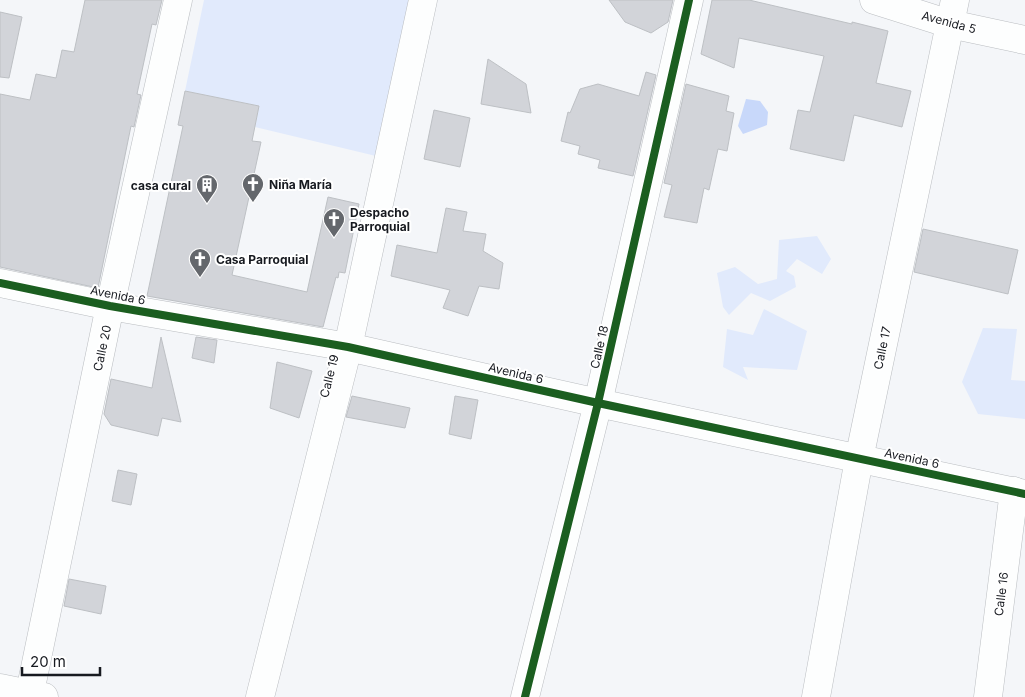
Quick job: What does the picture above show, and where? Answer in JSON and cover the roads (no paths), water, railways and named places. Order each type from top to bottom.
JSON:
[{"type":"street","name":"Calle 20","points":[[34,696],[110,306],[178,0]]},
{"type":"street","name":"Calle 19","points":[[260,697],[348,347],[423,0]]},
{"type":"street","name":"Calle 18","points":[[525,697],[598,403],[689,0]]},
{"type":"street","name":"Avenida 5","points":[[874,0],[953,12],[1025,40]]},
{"type":"street","name":"Calle 17","points":[[816,697],[858,459],[953,12]]},
{"type":"street","name":"Avenida 6","points":[[0,283],[110,306],[348,347],[598,403],[1019,492]]},
{"type":"street","name":"Calle 16","points":[[988,697],[1019,492]]},
{"type":"street","points":[[0,688],[34,696]]},
{"type":"place","name":"Niña María","points":[[253,203]]},
{"type":"place","name":"casa cural","points":[[207,204]]},
{"type":"place","name":"Despacho Parroquial","points":[[334,238]]},
{"type":"place","name":"Casa Parroquial","points":[[200,278]]}]
